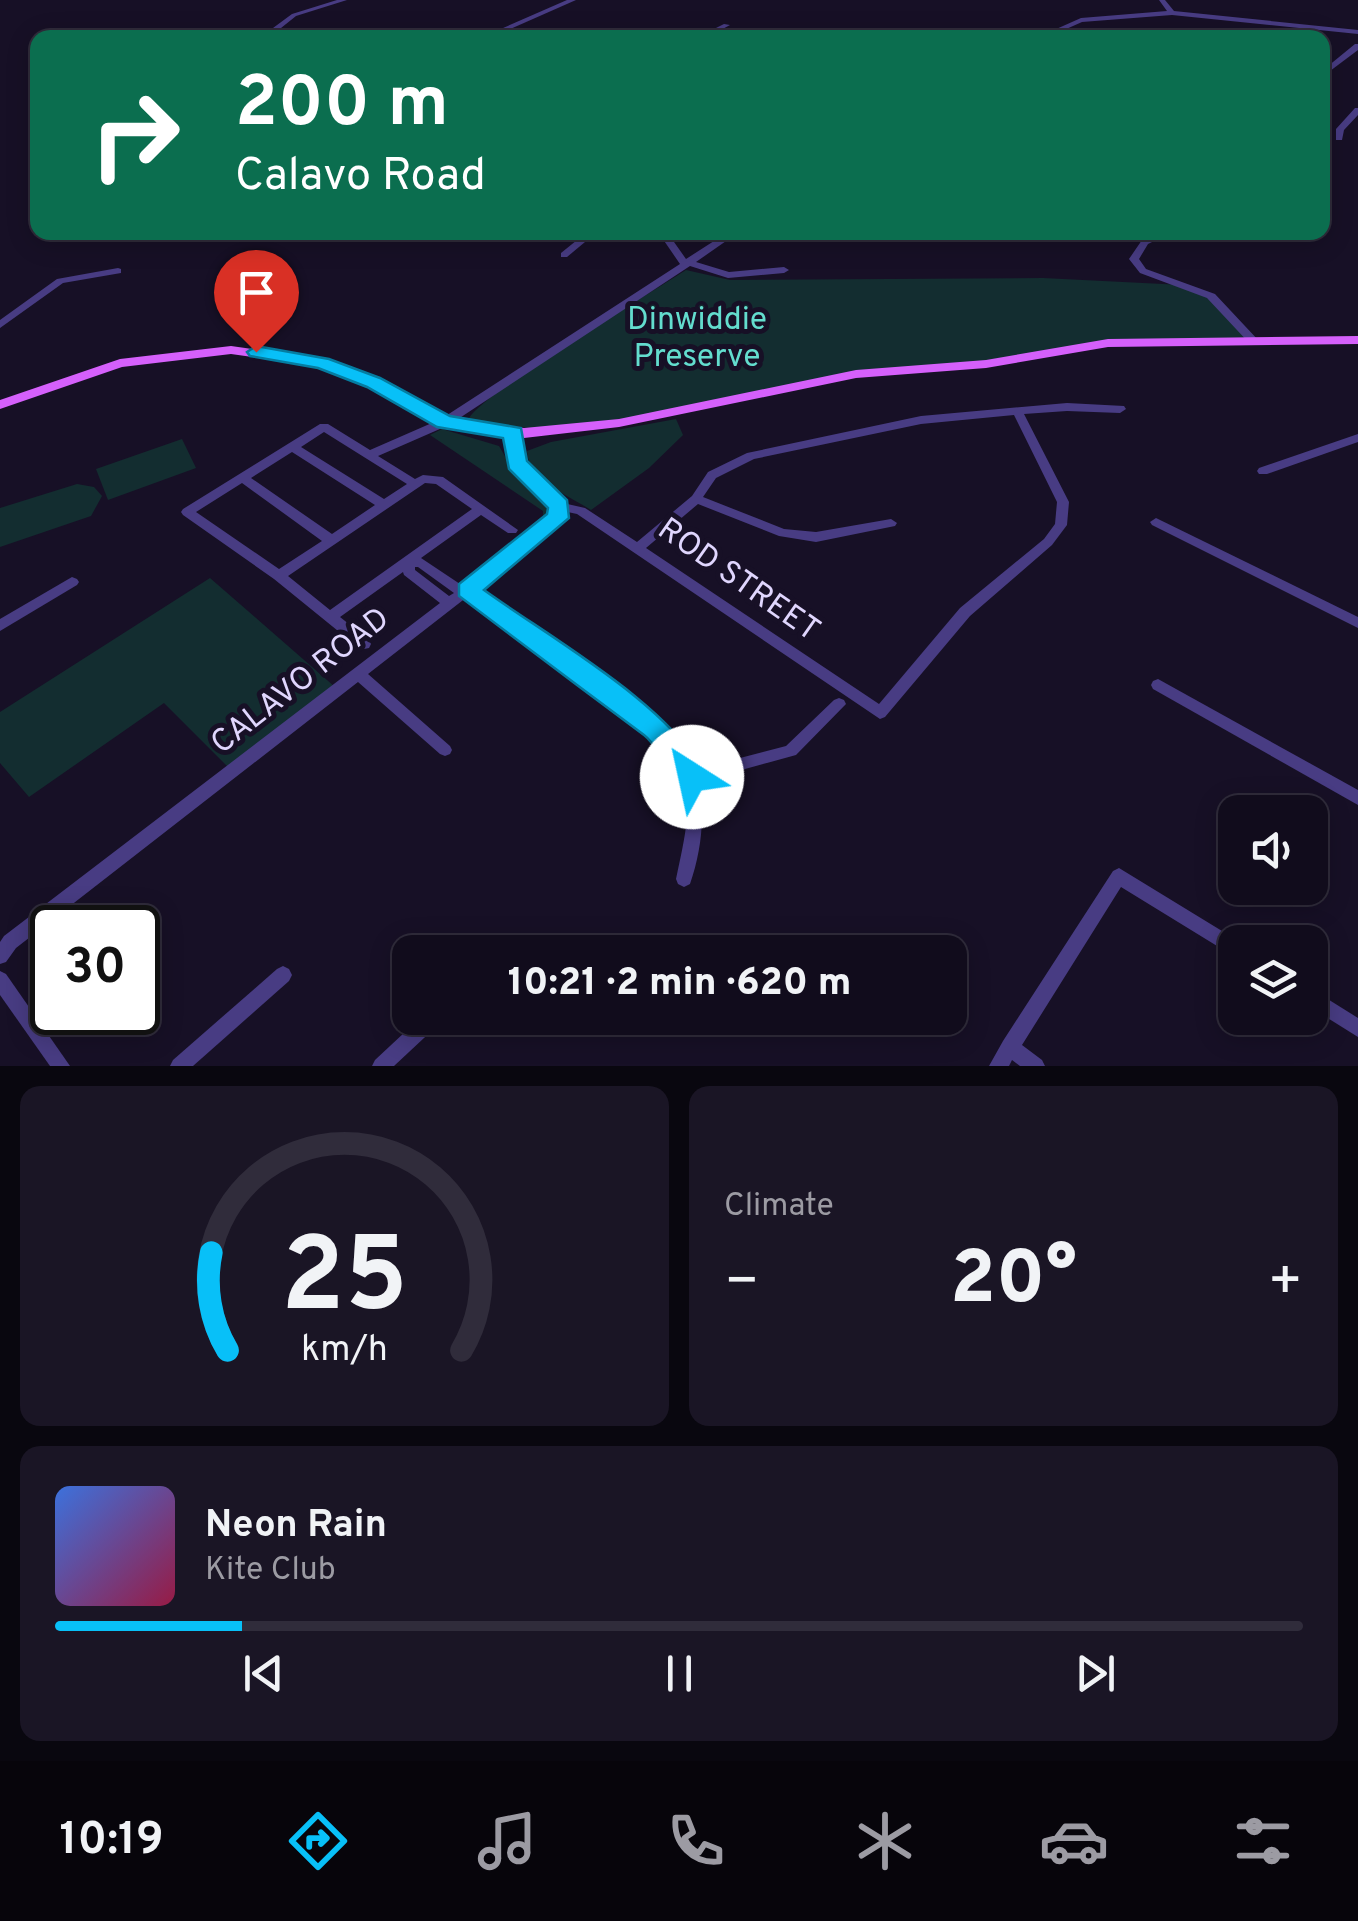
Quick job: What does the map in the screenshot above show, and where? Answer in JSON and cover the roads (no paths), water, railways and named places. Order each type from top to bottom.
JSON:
[{"type":"main road","points":[[0,405],[120,363],[231,350],[322,363],[374,382],[445,422],[513,433],[619,422],[856,374],[986,364],[1107,344],[1358,340]]},
{"type":"street","points":[[273,30],[294,16],[344,0]]},
{"type":"street","points":[[502,30],[574,0]]},
{"type":"street","points":[[1162,0],[1172,13]]},
{"type":"street","points":[[1058,30],[1081,20],[1172,13],[1358,32]]},
{"type":"street","points":[[716,30],[726,25]]},
{"type":"street","points":[[1330,69],[1358,46]]},
{"type":"street","points":[[1340,138],[1340,129],[1358,110]]},
{"type":"street","points":[[564,255],[582,240]]},
{"type":"street","points":[[668,240],[686,264],[728,275],[784,270]]},
{"type":"street","points":[[370,456],[445,422],[723,240]]},
{"type":"street","points":[[1153,240],[1142,246],[1134,259],[1143,271],[1211,296],[1256,343]]},
{"type":"street","points":[[0,325],[60,281],[118,271]]},
{"type":"street","points":[[638,548],[696,499],[712,475],[751,456],[920,420],[1067,407],[1120,409]]},
{"type":"street","name":"ROD STREET","points":[[559,506],[581,511],[880,713],[965,612],[1048,542],[1060,525],[1063,502],[1017,411]]},
{"type":"street","points":[[364,644],[279,576],[187,512],[324,427],[415,484]]},
{"type":"street","points":[[513,433],[517,464],[559,506]]},
{"type":"street","points":[[1263,471],[1358,438]]},
{"type":"street","points":[[293,447],[384,505]]},
{"type":"street","points":[[243,478],[332,541]]},
{"type":"street","points":[[279,576],[423,479],[440,480],[512,530]]},
{"type":"street","points":[[696,499],[783,532],[816,537],[891,524]]},
{"type":"street","name":"CALAVO ROAD","points":[[0,956],[10,942],[550,526],[559,506]]},
{"type":"street","points":[[330,618],[481,508]]},
{"type":"street","points":[[1156,522],[1358,623]]},
{"type":"street","points":[[409,562],[421,564],[465,592],[662,734],[692,777],[698,812],[684,879]]},
{"type":"street","points":[[409,562],[408,572],[450,603]]},
{"type":"street","points":[[0,626],[72,582]]},
{"type":"street","points":[[358,674],[446,750]]},
{"type":"street","points":[[1158,685],[1358,798]]},
{"type":"street","points":[[692,777],[791,750],[839,704]]},
{"type":"street","points":[[998,1066],[1119,876],[1218,938]]},
{"type":"street","points":[[179,1066],[283,975]]},
{"type":"street","points":[[0,980],[61,1066]]},
{"type":"street","points":[[1328,1009],[1358,1028]]},
{"type":"street","points":[[381,1066],[415,1035]]},
{"type":"street","points":[[1009,1047],[1036,1066]]},
{"type":"park label","name":"Dinwiddie Preserve","points":[[697,340]]}]
